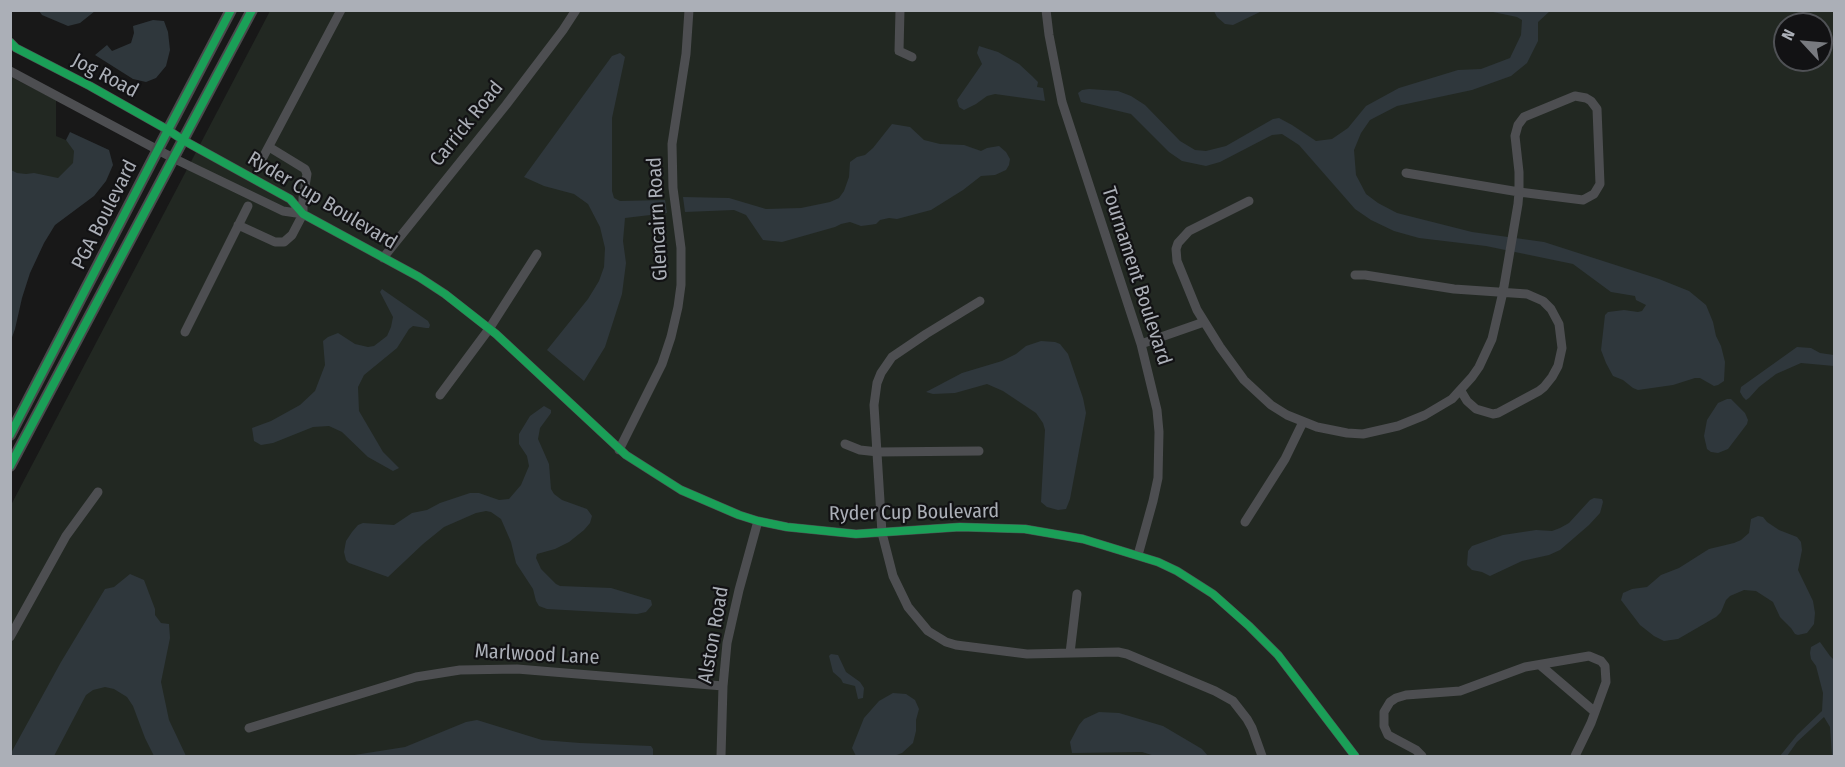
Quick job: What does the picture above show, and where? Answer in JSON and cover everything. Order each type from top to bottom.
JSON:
[{"type":"main road","name":"PGA Boulevard","points":[[10,435],[231,10]]},
{"type":"main road","name":"PGA Boulevard","points":[[10,466],[252,10]]},
{"type":"street","points":[[260,163],[341,10]]},
{"type":"street","name":"Carrick Road","points":[[383,258],[506,105],[576,10]]},
{"type":"street","name":"Glencairn Road","points":[[619,450],[657,375],[671,337],[678,307],[681,285],[681,248],[673,188],[672,144],[686,54],[689,10]]},
{"type":"street","points":[[900,10],[899,51],[912,57]]},
{"type":"street","name":"Tournament Boulevard","points":[[1046,10],[1062,102],[1141,344],[1157,410],[1160,455],[1153,501],[1138,555]]},
{"type":"street","name":"Jog Road","points":[[10,42],[16,48],[183,140]]},
{"type":"street","name":"Jog Road","points":[[10,71],[173,158]]},
{"type":"street","points":[[1249,201],[1189,231],[1178,243],[1177,261],[1204,322],[1244,380],[1271,405],[1303,422],[1328,430],[1363,434],[1384,430],[1425,415],[1461,391],[1479,367],[1496,327],[1506,275],[1518,204],[1519,192],[1515,136],[1521,121],[1524,117],[1570,97],[1581,96],[1591,101],[1597,109],[1600,184],[1594,194],[1583,200],[1519,192],[1406,173]]},
{"type":"street","name":"Ryder Cup Boulevard","points":[[183,140],[290,199],[298,213]]},
{"type":"street","points":[[238,225],[275,242],[284,242],[292,235],[303,198],[307,174],[305,169],[269,147]]},
{"type":"street","name":"Ryder Cup Boulevard","points":[[173,158],[283,212],[298,213],[428,283],[489,329],[526,361],[619,450],[661,479],[703,501],[759,521],[787,527],[856,534],[960,527],[1025,529],[1083,539],[1167,566],[1195,582],[1225,604],[1278,655],[1353,756]]},
{"type":"street","name":"Ryder Cup Boulevard","points":[[242,192],[252,202],[284,217],[298,213]]},
{"type":"street","points":[[272,206],[279,193]]},
{"type":"street","points":[[185,332],[248,206]]},
{"type":"street","points":[[440,395],[489,329],[537,254]]},
{"type":"street","points":[[1355,275],[1454,289],[1534,296],[1543,301],[1554,313],[1561,336],[1562,354],[1552,377],[1539,391],[1498,413],[1487,413],[1476,409],[1461,391]]},
{"type":"street","points":[[980,301],[892,357],[885,365],[877,383],[875,393],[882,533],[893,576],[900,592],[918,621],[937,637],[956,645],[1027,654],[1106,652],[1128,654],[1215,691],[1233,701],[1247,719],[1262,756]]},
{"type":"street","points":[[1141,344],[1204,322]]},
{"type":"street","points":[[1245,522],[1285,459],[1303,422]]},
{"type":"street","points":[[845,444],[860,450],[878,452],[978,451]]},
{"type":"street","points":[[10,637],[66,536],[98,492]]},
{"type":"street","name":"Alston Road","points":[[722,756],[723,686],[732,616],[759,521]]},
{"type":"street","points":[[1070,653],[1077,594]]},
{"type":"street","points":[[1422,756],[1416,750],[1388,735],[1383,717],[1390,702],[1396,698],[1406,695],[1460,691],[1473,688],[1510,671],[1589,656],[1601,661],[1605,666],[1606,682],[1583,742],[1575,756]]},
{"type":"street","points":[[1540,665],[1595,712]]},
{"type":"street","name":"Marlwood Lane","points":[[249,728],[416,677],[466,670],[517,669],[723,686]]},
{"type":"shaded area","points":[[39,11],[95,11],[80,23],[68,26],[42,15]]},
{"type":"shaded area","points":[[270,11],[1834,11],[1834,756],[11,756],[11,505]]},
{"type":"shaded area","points":[[1214,11],[1262,11],[1233,25],[1225,24]]},
{"type":"shaded area","points":[[1488,11],[1550,11],[1538,22],[1538,41],[1527,63],[1511,76],[1472,90],[1397,106],[1370,120],[1361,133],[1354,150],[1356,175],[1366,194],[1397,213],[1472,232],[1544,242],[1689,291],[1706,305],[1721,346],[1725,362],[1724,381],[1718,385],[1714,386],[1700,378],[1695,378],[1673,385],[1638,390],[1613,376],[1601,350],[1605,315],[1608,312],[1624,310],[1638,312],[1642,311],[1646,305],[1636,300],[1635,296],[1611,292],[1573,264],[1486,246],[1419,238],[1394,231],[1355,209],[1299,145],[1282,134],[1272,135],[1220,162],[1206,166],[1182,161],[1169,152],[1131,114],[1081,102],[1078,93],[1089,89],[1118,91],[1131,96],[1145,105],[1180,141],[1195,150],[1206,151],[1226,146],[1273,119],[1279,118],[1316,141],[1332,139],[1348,128],[1366,106],[1399,88],[1458,70],[1481,69],[1510,58],[1521,35],[1522,20]]},
{"type":"shaded area","points":[[153,20],[164,21],[170,50],[166,66],[156,78],[146,82],[133,79],[95,55],[107,45],[112,51],[131,43],[134,33],[133,26]]},
{"type":"shaded area","points":[[979,46],[998,52],[1019,64],[1038,82],[1037,87],[1043,88],[1045,101],[995,94],[987,96],[964,110],[959,107],[957,100],[982,64],[977,53]]},
{"type":"shaded area","points":[[620,53],[625,57],[612,118],[612,191],[614,198],[620,201],[665,200],[667,213],[625,218],[623,241],[626,263],[622,294],[605,347],[584,381],[547,350],[588,299],[599,281],[604,267],[605,248],[600,227],[588,204],[574,194],[544,186],[524,177],[612,56]]},
{"type":"shaded area","points":[[11,77],[56,100],[56,136],[78,145],[76,175],[11,281]]},
{"type":"shaded area","points":[[892,124],[910,127],[924,140],[940,144],[964,145],[981,151],[999,146],[1010,159],[1009,165],[1006,170],[995,175],[981,176],[931,210],[897,219],[880,220],[876,224],[861,226],[850,222],[782,242],[763,240],[746,215],[734,210],[685,212],[683,197],[729,198],[766,209],[801,208],[830,202],[839,198],[844,191],[849,177],[850,162],[865,155],[873,148]]},
{"type":"shaded area","points":[[70,132],[109,150],[113,165],[106,181],[94,196],[55,225],[44,243],[30,273],[11,340],[11,170],[17,173],[34,173],[58,178],[73,163],[74,151],[66,140]]},
{"type":"shaded area","points":[[382,289],[428,321],[430,325],[429,328],[413,326],[409,329],[397,348],[364,375],[358,387],[359,411],[383,452],[399,468],[393,471],[368,457],[342,432],[329,426],[313,427],[273,443],[261,445],[254,441],[252,428],[271,421],[300,405],[315,391],[325,365],[323,341],[328,337],[338,333],[355,344],[368,347],[374,346],[387,336],[393,317],[380,292]]},
{"type":"shaded area","points":[[1041,341],[1060,344],[1068,354],[1086,413],[1070,499],[1066,509],[1058,510],[1047,507],[1041,502],[1045,430],[1036,413],[1003,391],[987,384],[955,393],[926,392],[962,373],[1002,361],[1026,346]]},
{"type":"shaded area","points":[[1797,347],[1811,348],[1820,353],[1834,355],[1834,366],[1801,363],[1776,374],[1746,400],[1743,397],[1740,392],[1741,387]]},
{"type":"shaded area","points":[[1731,399],[1745,413],[1747,424],[1728,449],[1718,453],[1711,452],[1707,449],[1704,436],[1707,420],[1718,403]]},
{"type":"shaded area","points":[[544,406],[551,410],[551,413],[540,428],[538,439],[549,464],[551,489],[562,500],[587,509],[592,516],[584,530],[569,542],[537,554],[536,558],[541,569],[560,586],[611,588],[651,600],[652,605],[646,612],[637,614],[547,609],[539,606],[533,589],[516,563],[511,542],[501,519],[486,511],[444,527],[388,577],[346,560],[344,552],[346,541],[358,525],[363,523],[394,525],[412,513],[427,510],[470,493],[479,493],[499,500],[509,499],[521,485],[529,466],[527,456],[519,444],[519,434],[530,416]]},
{"type":"shaded area","points":[[1594,498],[1602,499],[1600,513],[1560,550],[1522,561],[1490,576],[1472,570],[1467,565],[1468,551],[1472,546],[1503,535],[1536,530],[1552,531],[1560,528],[1569,523]]},
{"type":"shaded area","points":[[1758,516],[1763,517],[1779,530],[1797,537],[1801,542],[1802,550],[1798,570],[1813,601],[1815,613],[1814,624],[1807,633],[1795,634],[1780,617],[1773,602],[1756,591],[1744,590],[1730,596],[1716,617],[1678,639],[1664,641],[1640,625],[1621,600],[1623,593],[1647,587],[1661,575],[1679,568],[1709,549],[1741,540],[1749,533],[1751,519]]},
{"type":"shaded area","points":[[130,574],[144,580],[155,615],[161,623],[169,624],[170,638],[161,682],[169,720],[186,756],[154,756],[127,697],[114,689],[105,687],[93,690],[86,695],[54,756],[11,756],[61,662],[105,589],[114,587]]},
{"type":"shaded area","points":[[1820,642],[1834,660],[1834,756],[1832,756],[1830,727],[1824,717],[1797,742],[1787,756],[1780,756],[1797,735],[1822,711],[1823,693],[1810,653],[1811,647]]},
{"type":"shaded area","points":[[838,655],[846,672],[860,682],[864,688],[863,698],[858,699],[855,686],[843,683],[833,672],[829,656]]},
{"type":"shaded area","points":[[893,693],[906,694],[915,700],[919,709],[913,743],[902,753],[894,756],[856,756],[852,748],[864,718],[879,701]]},
{"type":"shaded area","points":[[1099,712],[1119,713],[1163,726],[1202,749],[1208,756],[1155,756],[1142,752],[1072,753],[1070,742],[1079,725],[1084,719]]},
{"type":"shaded area","points":[[477,720],[542,740],[651,746],[653,755],[348,756],[405,747],[466,722]]},
{"type":"cycle path","points":[[10,435],[231,10]]},
{"type":"cycle path","points":[[10,466],[252,10]]},
{"type":"cycle path","points":[[10,42],[16,48],[90,86],[290,199],[303,214],[419,277],[445,294],[496,334],[626,455],[681,490],[739,515],[787,527],[856,534],[960,527],[1025,529],[1083,539],[1158,562],[1213,594],[1249,626],[1278,655],[1355,756]]}]
